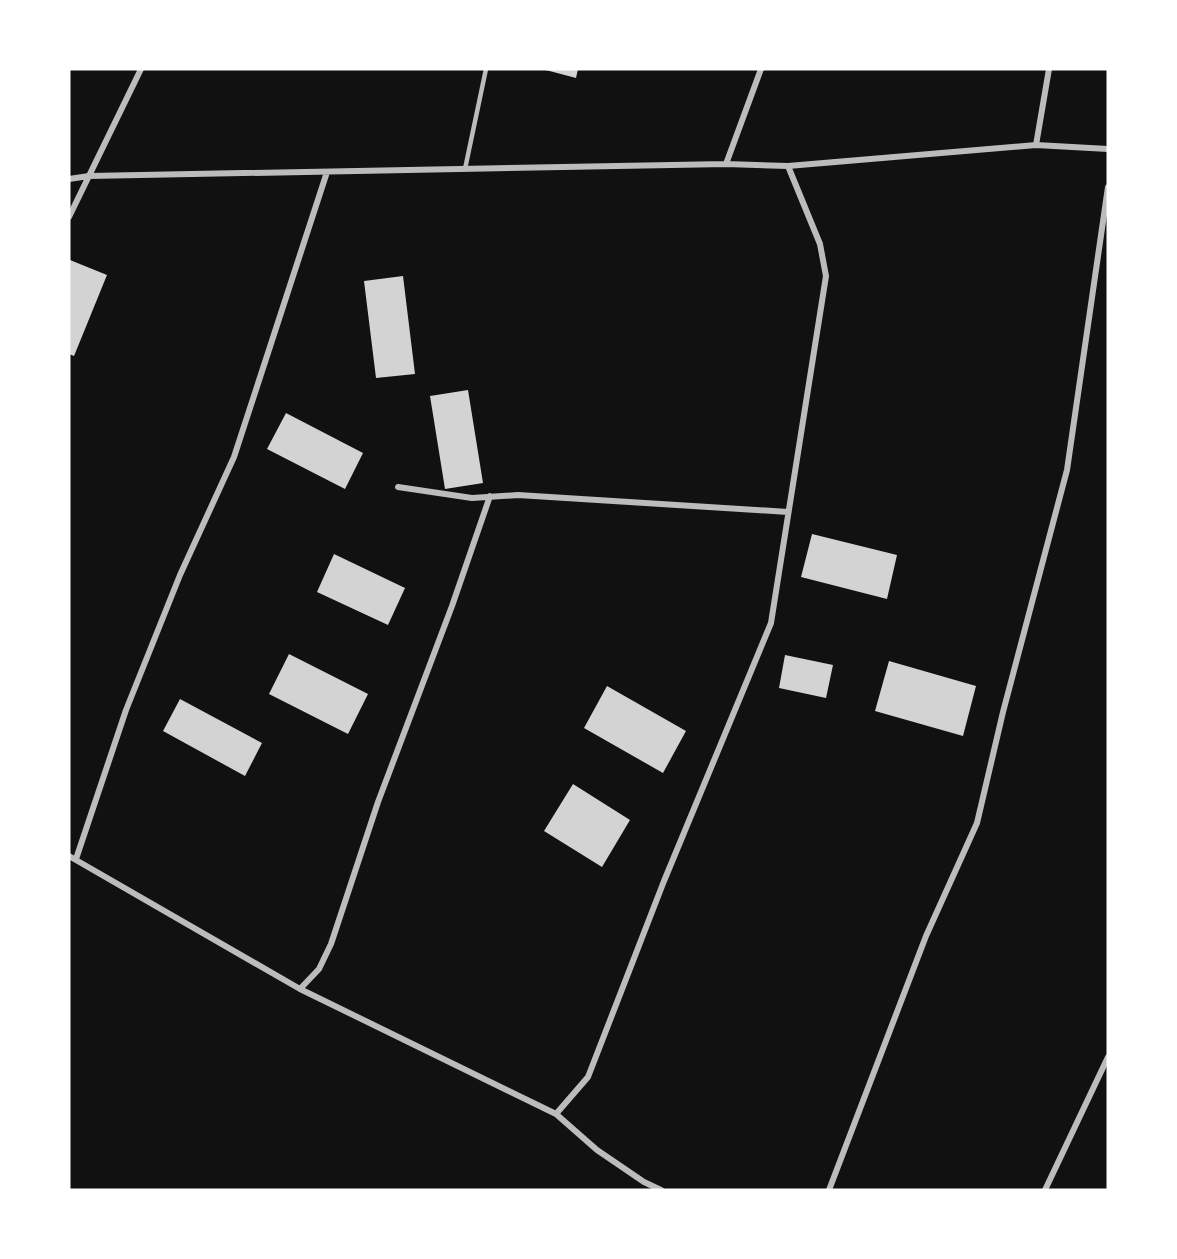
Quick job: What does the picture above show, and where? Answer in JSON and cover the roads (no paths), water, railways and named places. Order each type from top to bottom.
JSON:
[{"type":"street","points":[[69,216],[141,69]]},
{"type":"street","points":[[726,164],[761,69]]},
{"type":"street","points":[[1036,145],[1049,69]]},
{"type":"street","points":[[69,179],[89,176],[726,164],[788,166],[1036,145],[1108,149]]},
{"type":"street","points":[[556,1114],[588,1077],[664,881],[771,623],[826,276],[820,244],[788,166]]},
{"type":"street","points":[[76,859],[126,710],[180,575],[234,457],[327,172]]},
{"type":"street","points":[[829,1190],[926,936],[977,823],[1003,712],[1067,470],[1108,187]]},
{"type":"street","points":[[398,487],[472,498],[518,495],[788,512]]},
{"type":"street","points":[[300,989],[319,969],[331,944],[378,802],[452,606],[490,496]]},
{"type":"street","points":[[69,856],[300,989],[556,1114],[597,1150],[644,1182],[661,1190]]},
{"type":"street","points":[[1045,1190],[1108,1057]]},
{"type":"lane","points":[[465,169],[486,69]]}]
